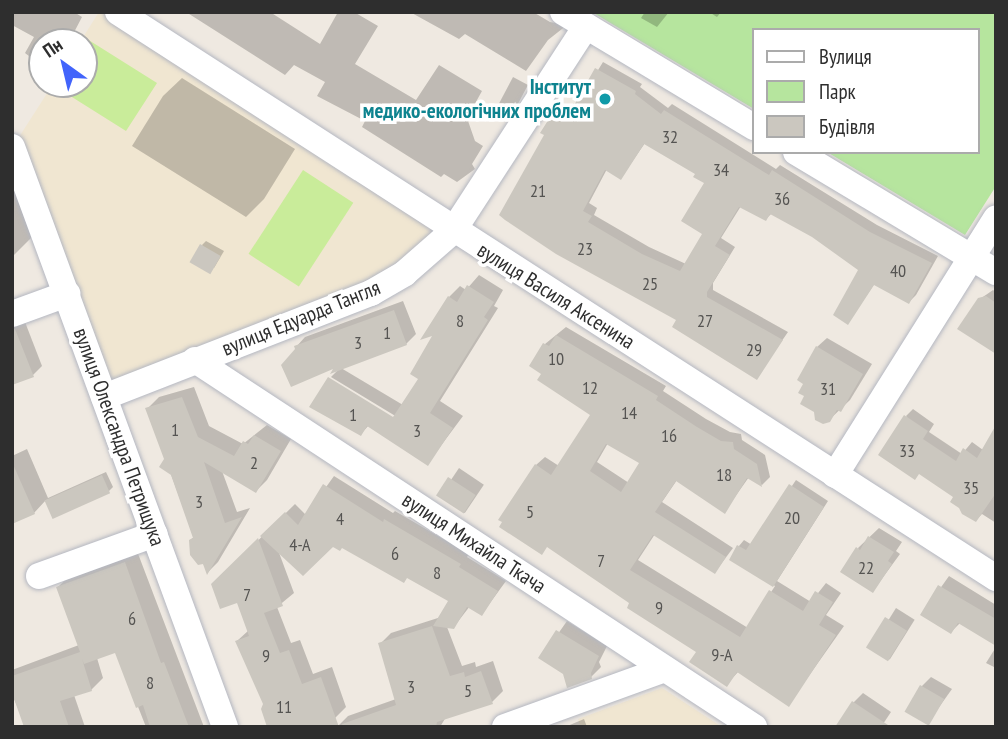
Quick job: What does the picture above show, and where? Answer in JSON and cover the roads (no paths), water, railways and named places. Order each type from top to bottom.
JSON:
[{"type":"street","name":"вулиця Василя Аксенина","points":[[118,12],[453,231],[996,578]]},
{"type":"street","points":[[564,12],[752,126]]},
{"type":"street","name":"вулиця Едуарда Тангля","points":[[104,397],[195,359],[371,293],[405,273],[453,231],[586,26]]},
{"type":"street","name":"вулиця Олександра Петрищука","points":[[12,147],[225,727]]},
{"type":"street","points":[[799,154],[996,272]]},
{"type":"street","points":[[835,475],[969,257],[996,218]]},
{"type":"street","points":[[12,314],[67,294]]},
{"type":"street","name":"вулиця Михайла Ткача","points":[[195,359],[754,727]]},
{"type":"street","points":[[39,576],[155,534]]},
{"type":"street","points":[[505,727],[665,669]]},
{"type":"place","name":"Інститут медико-екологічних проблем","points":[[605,99]]}]
